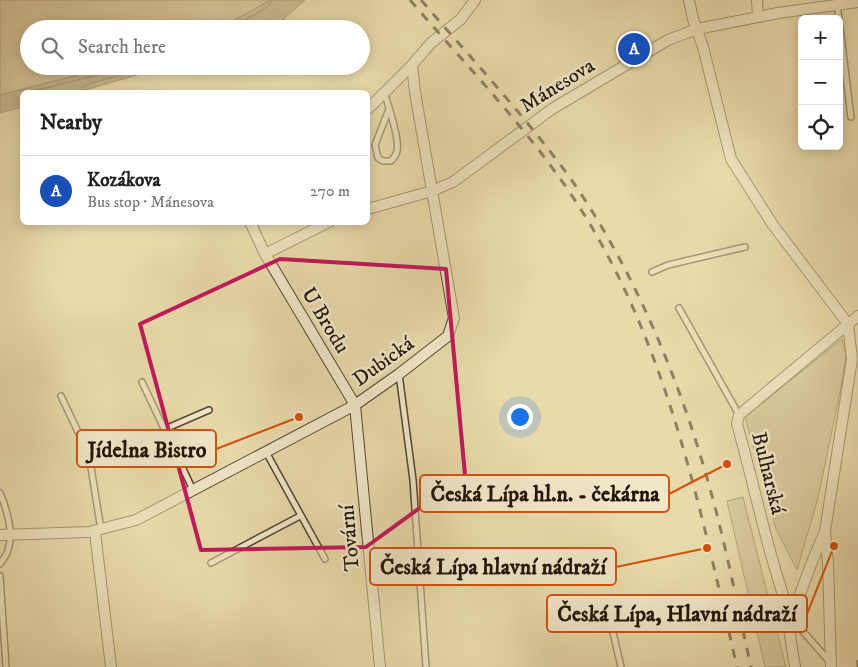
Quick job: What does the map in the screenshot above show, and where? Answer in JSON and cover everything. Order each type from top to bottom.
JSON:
[{"type":"street","points":[[370,107],[431,43],[461,19],[475,0]]},
{"type":"street","points":[[689,0],[703,47],[731,159],[773,225],[848,324]]},
{"type":"street","points":[[756,0],[758,17]]},
{"type":"street","name":"Mánesova","points":[[370,208],[432,191],[453,182],[552,109],[668,40],[697,29],[758,17],[858,2]]},
{"type":"street","name":"Dubická","points":[[5,536],[98,531],[136,520],[355,405],[448,336],[454,318],[412,65]]},
{"type":"street","name":"U Brodu","points":[[251,225],[264,254],[355,405]]},
{"type":"street","points":[[264,254],[322,225]]},
{"type":"street","name":"Bulharská","points":[[791,618],[782,593],[753,488],[737,424],[739,414],[858,316]]},
{"type":"street","name":"Bulharská","points":[[795,667],[789,629],[791,618],[825,531],[852,360],[848,324]]},
{"type":"street","name":"Tovární","points":[[355,405],[380,667]]},
{"type":"street","points":[[98,531],[111,667]]},
{"type":"street","name":"Bulharská","points":[[825,531],[828,564],[831,665]]},
{"type":"lane","points":[[837,5],[838,15]]},
{"type":"lane","points":[[843,51],[851,116]]},
{"type":"lane","points":[[384,92],[390,110],[398,149],[391,161],[383,161],[378,158],[375,145],[390,110]]},
{"type":"lane","points":[[652,272],[668,265],[745,247]]},
{"type":"lane","points":[[679,308],[739,414]]},
{"type":"lane","points":[[399,374],[413,480],[426,667]]},
{"type":"lane","points":[[142,382],[193,490]]},
{"type":"lane","points":[[61,396],[89,455],[98,531]]},
{"type":"lane","points":[[165,430],[209,410]]},
{"type":"lane","points":[[266,452],[300,516],[326,559]]},
{"type":"lane","points":[[0,493],[6,508],[5,536],[8,551],[0,564]]},
{"type":"lane","points":[[211,563],[300,516]]},
{"type":"lane","points":[[0,576],[6,667]]},
{"type":"lane","points":[[791,618],[831,665]]},
{"type":"lane","points":[[611,624],[621,667]]},
{"type":"highlighted area","points":[[280,259],[446,269],[465,475],[366,547],[201,550],[140,324]]},
{"type":"shaded area","points":[[0,0],[271,0],[234,20],[20,20],[20,75],[78,75],[0,95]]},
{"type":"shaded area","points":[[842,339],[846,356],[841,387],[818,498],[797,570],[776,529],[745,417]]},
{"type":"shaded area","points":[[743,497],[786,667],[765,667],[727,501]]},
{"type":"water","points":[[271,0],[305,0],[282,20],[234,20]]},
{"type":"water","points":[[78,75],[137,75],[85,90],[20,90],[20,108],[0,113],[0,95]]},
{"type":"railway","points":[[410,0],[510,114],[557,174],[598,238],[624,288],[647,340],[683,447],[737,667]]},
{"type":"railway","points":[[421,0],[551,152],[591,209],[632,282],[667,360],[695,439],[720,525],[751,667]]},
{"type":"railway","points":[[858,660],[858,667]]},
{"type":"place","name":"Kozákova","points":[[634,49]]},
{"type":"place","name":"Jídelna Bistro","points":[[299,417]]},
{"type":"place","name":"Česká Lípa hl.n. - čekárna","points":[[727,464]]},
{"type":"place","name":"Česká Lípa, Hlavní nádraží","points":[[834,546]]},
{"type":"place","name":"Česká Lípa hlavní nádraží","points":[[707,548]]}]
